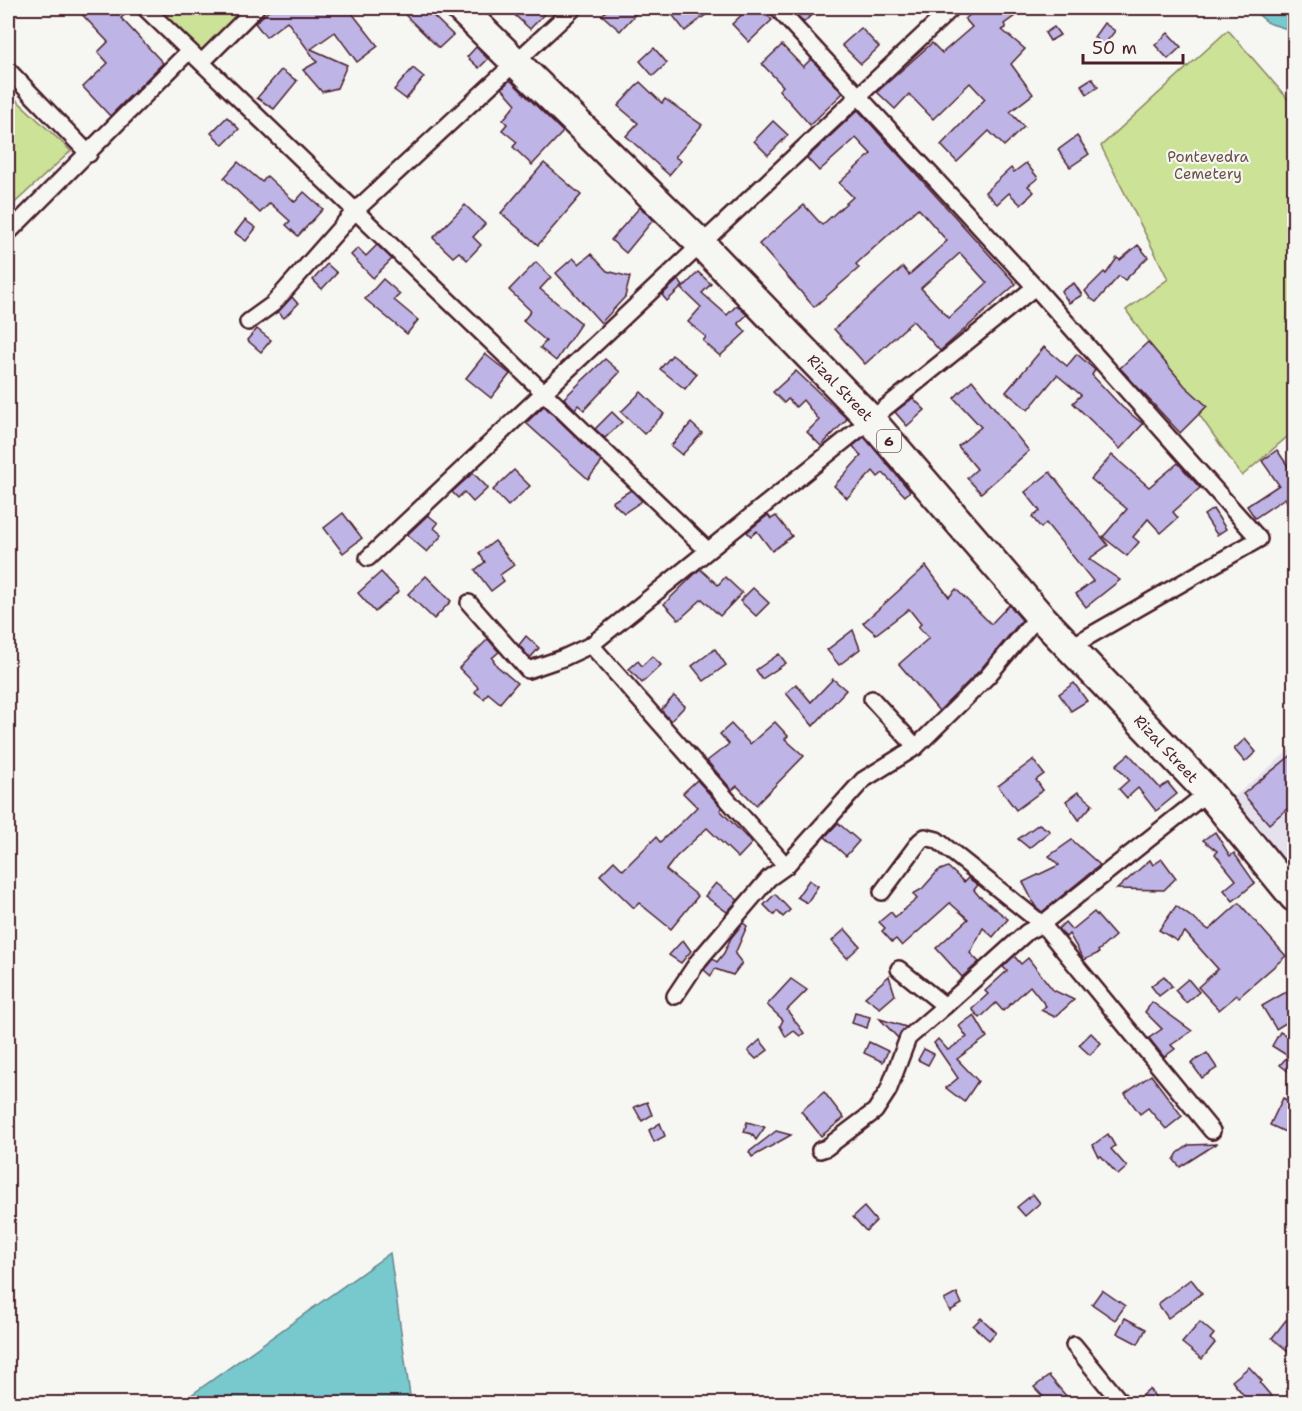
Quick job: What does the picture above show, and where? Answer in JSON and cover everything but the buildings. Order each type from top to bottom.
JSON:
[{"type":"highway","name":"Rizal Street","points":[[460,8],[702,245],[871,420],[1039,615],[1208,792],[1294,897]]},
{"type":"street","points":[[145,8],[707,550]]},
{"type":"street","points":[[202,62],[256,8]]},
{"type":"street","points":[[248,322],[273,304],[355,211],[574,8]]},
{"type":"street","points":[[777,8],[1035,287],[1259,538],[1070,647]]},
{"type":"street","points":[[368,558],[542,391],[702,245],[857,95],[952,8]]},
{"type":"street","points":[[8,233],[189,51]]},
{"type":"street","points":[[8,70],[89,154]]},
{"type":"street","points":[[469,603],[528,670],[564,658],[591,645],[1035,287]]},
{"type":"street","points":[[675,996],[699,960],[769,878],[786,866],[863,780],[916,747],[987,677],[1039,615]]},
{"type":"street","points":[[591,645],[786,866]]},
{"type":"street","points":[[872,699],[916,747]]},
{"type":"street","points":[[820,1150],[826,1148],[875,1111],[888,1091],[909,1038],[1027,932],[1042,924],[1208,792]]},
{"type":"street","points":[[882,892],[925,837],[937,840],[1042,924],[1212,1131]]},
{"type":"street","points":[[899,969],[945,1006]]},
{"type":"street","points":[[1074,1344],[1122,1404]]},
{"type":"shaded area","points":[[1294,746],[1294,874],[1234,797]]},
{"type":"green space","points":[[158,8],[244,8],[201,51]]},
{"type":"green space","name":"Pontevedra Cemetery","points":[[1228,30],[1294,106],[1294,431],[1242,476],[1126,310],[1168,279],[1101,146]]},
{"type":"green space","points":[[8,92],[71,151],[8,209]]},
{"type":"water","points":[[1251,8],[1294,8],[1294,31],[1268,23]]},
{"type":"water","points":[[390,1253],[411,1403],[180,1403]]}]
